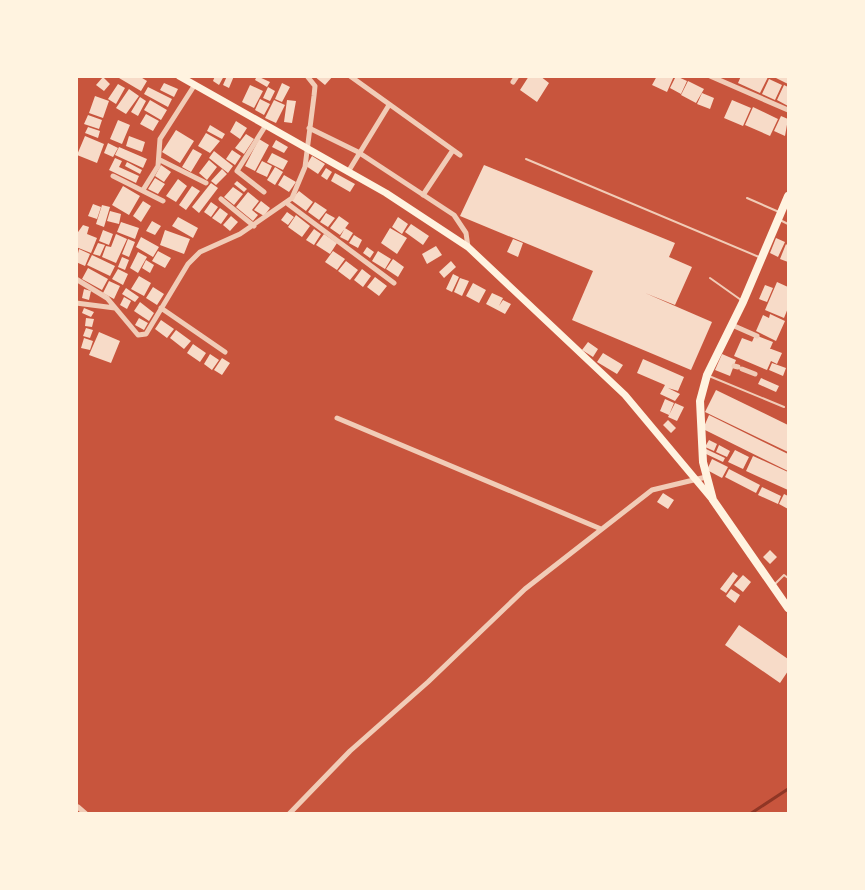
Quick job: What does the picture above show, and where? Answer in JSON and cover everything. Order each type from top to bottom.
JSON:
[{"type":"main road","points":[[182,77],[194,86],[422,215],[468,247],[616,386],[702,478],[713,501],[789,608]]},
{"type":"main road","points":[[702,478],[700,400],[707,375],[717,359],[789,196]]},
{"type":"street","points":[[76,279],[97,291],[117,308],[134,331],[142,336],[152,327],[188,264],[200,252],[254,226],[288,204],[298,188],[304,167],[305,147],[315,90],[307,76]]},
{"type":"street","points":[[350,76],[460,155]]},
{"type":"street","points":[[513,82],[518,76]]},
{"type":"street","points":[[710,76],[789,110]]},
{"type":"street","points":[[143,190],[160,160],[160,139],[194,86]]},
{"type":"street","points":[[348,172],[358,152],[389,105]]},
{"type":"street","points":[[264,192],[237,171],[266,125]]},
{"type":"street","points":[[309,128],[358,152],[454,215],[462,225],[468,247]]},
{"type":"street","points":[[423,195],[453,150]]},
{"type":"street","points":[[160,160],[206,183]]},
{"type":"street","points":[[113,176],[164,201]]},
{"type":"street","points":[[221,199],[254,226]]},
{"type":"street","points":[[288,204],[394,283]]},
{"type":"street","points":[[76,303],[117,308]]},
{"type":"street","points":[[161,308],[225,352]]},
{"type":"street","points":[[732,325],[757,336]]},
{"type":"street","points":[[738,367],[755,374]]},
{"type":"street","points":[[337,418],[601,529]]},
{"type":"street","points":[[289,813],[350,751],[428,682],[525,589],[652,490],[702,478]]},
{"type":"street","points":[[78,807],[86,813]]},
{"type":"lane","points":[[526,159],[762,258]]},
{"type":"lane","points":[[747,198],[780,216],[789,224]]},
{"type":"lane","points":[[710,278],[743,302]]},
{"type":"lane","points":[[707,375],[784,407]]},
{"type":"lane","points":[[773,586],[784,575],[789,578]]},
{"type":"building","points":[[120,76],[139,76],[147,81],[141,91],[119,78]]},
{"type":"building","points":[[215,76],[224,76],[219,85],[213,81]]},
{"type":"building","points":[[227,76],[234,76],[229,88],[223,85]]},
{"type":"building","points":[[257,76],[270,82],[267,87],[255,80]]},
{"type":"building","points":[[314,76],[333,76],[325,85]]},
{"type":"building","points":[[529,76],[540,76],[549,83],[537,102],[520,90]]},
{"type":"building","points":[[657,76],[674,76],[667,92],[652,85]]},
{"type":"building","points":[[676,76],[687,81],[681,94],[670,88]]},
{"type":"building","points":[[741,76],[768,77],[760,93],[738,83]]},
{"type":"building","points":[[772,76],[788,76],[788,84]]},
{"type":"building","points":[[103,77],[110,84],[104,91],[96,85]]},
{"type":"building","points":[[769,79],[782,85],[775,100],[762,94]]},
{"type":"building","points":[[688,81],[704,89],[696,103],[681,95]]},
{"type":"building","points":[[164,83],[178,89],[174,97],[160,90]]},
{"type":"building","points":[[282,83],[290,87],[282,102],[275,99]]},
{"type":"building","points":[[118,84],[125,88],[116,104],[108,99]]},
{"type":"building","points":[[250,85],[263,91],[254,108],[242,102]]},
{"type":"building","points":[[784,85],[788,87],[788,106],[777,100]]},
{"type":"building","points":[[148,87],[172,99],[168,107],[144,94]]},
{"type":"building","points":[[268,87],[275,91],[270,101],[263,98]]},
{"type":"building","points":[[129,89],[139,96],[126,114],[116,108]]},
{"type":"building","points":[[702,93],[714,98],[710,109],[697,104]]},
{"type":"building","points":[[95,96],[109,101],[103,118],[89,113]]},
{"type":"building","points":[[140,97],[146,101],[138,116],[131,112]]},
{"type":"building","points":[[260,99],[270,104],[264,115],[255,110]]},
{"type":"building","points":[[150,100],[167,110],[161,120],[144,110]]},
{"type":"building","points":[[274,100],[285,105],[276,123],[265,118]]},
{"type":"building","points":[[287,100],[296,101],[292,123],[284,122]]},
{"type":"building","points":[[732,100],[751,108],[743,126],[724,118]]},
{"type":"building","points":[[753,107],[778,119],[770,136],[745,125]]},
{"type":"building","points":[[146,114],[159,121],[153,131],[140,124]]},
{"type":"building","points":[[88,115],[102,120],[99,129],[84,124]]},
{"type":"building","points":[[781,116],[788,119],[785,136],[774,131]]},
{"type":"building","points":[[118,120],[130,125],[122,144],[110,139]]},
{"type":"building","points":[[236,121],[247,128],[240,139],[230,132]]},
{"type":"building","points":[[210,125],[225,134],[222,139],[207,131]]},
{"type":"building","points":[[88,127],[100,131],[98,138],[85,133]]},
{"type":"building","points":[[176,130],[194,141],[180,163],[162,152]]},
{"type":"building","points":[[206,133],[220,141],[210,153],[198,146]]},
{"type":"building","points":[[246,134],[254,139],[244,154],[235,148]]},
{"type":"building","points":[[85,136],[104,144],[97,163],[77,155]]},
{"type":"building","points":[[129,136],[145,142],[142,152],[126,146]]},
{"type":"building","points":[[259,139],[269,145],[255,171],[245,166]]},
{"type":"building","points":[[276,140],[288,147],[284,153],[272,147]]},
{"type":"building","points":[[108,143],[118,148],[113,157],[104,153]]},
{"type":"building","points":[[119,147],[147,159],[143,168],[115,155]]},
{"type":"building","points":[[193,149],[202,154],[191,172],[182,167]]},
{"type":"building","points":[[232,150],[241,156],[235,165],[226,159]]},
{"type":"building","points":[[214,151],[233,166],[228,173],[209,158]]},
{"type":"building","points":[[272,153],[288,161],[283,170],[267,162]]},
{"type":"building","points":[[312,156],[325,164],[318,174],[306,166]]},
{"type":"building","points":[[115,158],[122,161],[119,167],[139,176],[136,183],[109,170]]},
{"type":"building","points":[[209,160],[217,167],[207,180],[199,173]]},
{"type":"building","points":[[262,161],[272,166],[267,177],[256,172]]},
{"type":"building","points":[[127,162],[142,170],[140,174],[125,166]]},
{"type":"building","points":[[161,165],[171,172],[164,182],[155,176]]},
{"type":"building","points":[[484,165],[675,243],[669,257],[692,267],[675,305],[645,293],[712,322],[691,370],[572,320],[593,271],[460,216]]},
{"type":"building","points":[[275,167],[283,172],[275,185],[267,180]]},
{"type":"building","points":[[326,168],[332,172],[327,180],[321,176]]},
{"type":"building","points":[[222,169],[227,174],[216,185],[211,181]]},
{"type":"building","points":[[335,173],[355,184],[350,192],[331,181]]},
{"type":"building","points":[[284,175],[296,182],[289,192],[278,185]]},
{"type":"building","points":[[155,178],[165,184],[158,194],[148,189]]},
{"type":"building","points":[[178,179],[187,186],[176,202],[166,196]]},
{"type":"building","points":[[237,181],[247,189],[244,192],[234,184]]},
{"type":"building","points":[[211,183],[218,188],[199,213],[192,207]]},
{"type":"building","points":[[123,186],[140,196],[129,215],[112,205]]},
{"type":"building","points":[[192,186],[200,191],[186,210],[179,205]]},
{"type":"building","points":[[233,187],[243,194],[234,205],[224,197]]},
{"type":"building","points":[[299,191],[313,202],[306,211],[291,200]]},
{"type":"building","points":[[248,192],[259,201],[252,210],[258,215],[253,221],[236,207]]},
{"type":"building","points":[[143,201],[151,206],[141,222],[133,216]]},
{"type":"building","points":[[261,201],[270,208],[264,216],[254,210]]},
{"type":"building","points":[[211,202],[218,207],[211,217],[204,212]]},
{"type":"building","points":[[315,202],[327,210],[319,220],[308,212]]},
{"type":"building","points":[[93,204],[101,207],[97,219],[88,216]]},
{"type":"building","points":[[102,205],[110,207],[104,227],[96,224]]},
{"type":"building","points":[[220,208],[228,214],[221,224],[212,218]]},
{"type":"building","points":[[110,211],[121,214],[119,224],[107,221]]},
{"type":"building","points":[[287,212],[294,217],[288,225],[281,220]]},
{"type":"building","points":[[326,213],[335,218],[328,227],[320,222]]},
{"type":"building","points":[[296,215],[310,226],[302,237],[288,227]]},
{"type":"building","points":[[231,216],[238,222],[230,231],[223,225]]},
{"type":"building","points":[[339,216],[349,223],[340,235],[330,228]]},
{"type":"building","points":[[178,217],[198,228],[193,238],[172,226]]},
{"type":"building","points":[[398,217],[408,224],[402,234],[392,227]]},
{"type":"building","points":[[152,221],[161,226],[155,235],[146,231]]},
{"type":"building","points":[[121,222],[139,228],[135,239],[117,232]]},
{"type":"building","points":[[411,224],[429,236],[423,245],[405,232]]},
{"type":"building","points":[[83,225],[89,227],[87,234],[97,238],[91,253],[76,247],[76,235]]},
{"type":"building","points":[[345,228],[353,233],[348,241],[340,237]]},
{"type":"building","points":[[390,228],[407,238],[397,254],[381,243]]},
{"type":"building","points":[[314,229],[321,234],[314,245],[306,240]]},
{"type":"building","points":[[103,230],[113,234],[109,245],[99,241]]},
{"type":"building","points":[[165,230],[190,239],[184,254],[160,245]]},
{"type":"building","points":[[116,234],[127,239],[116,263],[102,257],[106,246],[111,247]]},
{"type":"building","points":[[324,234],[337,243],[330,254],[316,245]]},
{"type":"building","points":[[354,235],[362,240],[358,248],[349,243]]},
{"type":"building","points":[[141,237],[159,247],[153,257],[136,247]]},
{"type":"building","points":[[776,238],[785,242],[778,257],[770,253]]},
{"type":"building","points":[[128,239],[135,242],[129,257],[122,254]]},
{"type":"building","points":[[513,239],[523,243],[518,257],[507,252]]},
{"type":"building","points":[[98,243],[105,245],[100,256],[93,254]]},
{"type":"building","points":[[786,244],[788,246],[788,262],[780,259]]},
{"type":"building","points":[[436,246],[442,255],[427,264],[422,254]]},
{"type":"building","points":[[367,247],[374,252],[370,258],[363,253]]},
{"type":"building","points":[[79,249],[90,254],[85,266],[76,262]]},
{"type":"building","points":[[158,251],[171,258],[165,268],[152,261]]},
{"type":"building","points":[[333,251],[345,259],[337,270],[325,262]]},
{"type":"building","points":[[378,251],[391,259],[385,269],[372,261]]},
{"type":"building","points":[[138,252],[147,257],[138,273],[130,268]]},
{"type":"building","points":[[92,255],[115,266],[110,276],[87,265]]},
{"type":"building","points":[[122,257],[129,260],[125,270],[118,267]]},
{"type":"building","points":[[393,259],[404,267],[398,277],[386,269]]},
{"type":"building","points":[[146,260],[154,265],[150,273],[142,268]]},
{"type":"building","points":[[346,261],[358,270],[350,280],[338,271]]},
{"type":"building","points":[[451,261],[456,267],[444,278],[439,272]]},
{"type":"building","points":[[88,268],[108,279],[102,290],[82,279]]},
{"type":"building","points":[[118,269],[128,274],[123,285],[112,279]]},
{"type":"building","points":[[362,269],[371,276],[363,287],[354,280]]},
{"type":"building","points":[[453,274],[459,277],[452,292],[446,289]]},
{"type":"building","points":[[139,276],[151,283],[144,296],[131,289]]},
{"type":"building","points":[[375,277],[387,286],[379,296],[367,287]]},
{"type":"building","points":[[460,278],[469,281],[462,296],[454,292]]},
{"type":"building","points":[[109,281],[120,286],[114,299],[103,293]]},
{"type":"building","points":[[777,282],[788,287],[788,308],[784,318],[765,310]]},
{"type":"building","points":[[473,283],[486,290],[479,303],[466,296]]},
{"type":"building","points":[[765,285],[773,288],[767,302],[759,299]]},
{"type":"building","points":[[153,287],[164,294],[157,305],[146,298]]},
{"type":"building","points":[[126,288],[139,297],[135,302],[122,294]]},
{"type":"building","points":[[84,289],[91,291],[89,300],[82,298]]},
{"type":"building","points":[[492,293],[503,298],[499,306],[503,300],[511,304],[505,314],[486,304]]},
{"type":"building","points":[[124,297],[131,301],[127,309],[120,305]]},
{"type":"building","points":[[140,302],[154,313],[149,321],[134,311]]},
{"type":"building","points":[[84,308],[94,312],[91,317],[82,313]]},
{"type":"building","points":[[770,314],[785,321],[776,341],[756,331],[763,315],[769,318]]},
{"type":"building","points":[[86,318],[94,319],[92,327],[85,326]]},
{"type":"building","points":[[139,318],[148,323],[144,330],[135,325]]},
{"type":"building","points":[[161,320],[174,329],[167,338],[155,329]]},
{"type":"building","points":[[86,328],[93,330],[90,338],[83,336]]},
{"type":"building","points":[[176,330],[191,341],[184,349],[170,338]]},
{"type":"building","points":[[99,332],[120,341],[111,363],[89,355]]},
{"type":"building","points":[[755,335],[773,342],[770,349],[752,342]]},
{"type":"building","points":[[84,338],[93,341],[90,350],[81,348]]},
{"type":"building","points":[[742,338],[782,353],[777,364],[771,361],[767,370],[734,356]]},
{"type":"building","points":[[588,342],[598,349],[593,357],[582,350]]},
{"type":"building","points":[[193,344],[206,353],[200,362],[187,353]]},
{"type":"building","points":[[603,353],[623,365],[617,374],[597,362]]},
{"type":"building","points":[[210,354],[219,360],[212,370],[204,364]]},
{"type":"building","points":[[722,354],[736,360],[730,376],[715,370]]},
{"type":"building","points":[[222,358],[230,363],[222,375],[214,370]]},
{"type":"building","points":[[643,359],[684,377],[678,391],[668,388],[680,394],[675,401],[660,394],[665,385],[637,373]]},
{"type":"building","points":[[772,363],[786,368],[783,376],[769,370]]},
{"type":"building","points":[[761,378],[779,386],[776,392],[758,384]]},
{"type":"building","points":[[716,390],[788,425],[788,452],[705,412]]},
{"type":"building","points":[[665,399],[674,403],[669,415],[660,411]]},
{"type":"building","points":[[675,403],[684,407],[677,421],[668,417]]},
{"type":"building","points":[[709,415],[788,454],[788,471],[703,429]]},
{"type":"building","points":[[668,420],[676,428],[671,433],[663,425]]},
{"type":"building","points":[[709,440],[717,444],[714,451],[705,447]]},
{"type":"building","points":[[719,445],[730,451],[727,457],[716,452]]},
{"type":"building","points":[[706,449],[725,458],[723,462],[704,453]]},
{"type":"building","points":[[735,450],[749,457],[743,469],[728,462]]},
{"type":"building","points":[[753,456],[788,472],[788,490],[746,471]]},
{"type":"building","points":[[712,459],[728,467],[722,478],[707,470]]},
{"type":"building","points":[[729,469],[760,485],[756,493],[725,477]]},
{"type":"building","points":[[762,487],[781,496],[778,504],[758,495]]},
{"type":"building","points":[[663,493],[674,500],[668,509],[657,502]]},
{"type":"building","points":[[784,494],[788,496],[788,509],[779,504]]},
{"type":"building","points":[[770,550],[777,557],[770,564],[763,557]]},
{"type":"building","points":[[733,572],[738,576],[726,593],[720,589]]},
{"type":"building","points":[[743,575],[751,582],[743,592],[734,585]]},
{"type":"building","points":[[731,589],[740,595],[735,603],[726,596]]},
{"type":"building","points":[[739,625],[788,659],[788,671],[780,683],[725,645]]},
{"type":"waterway","points":[[750,814],[788,789]]}]
